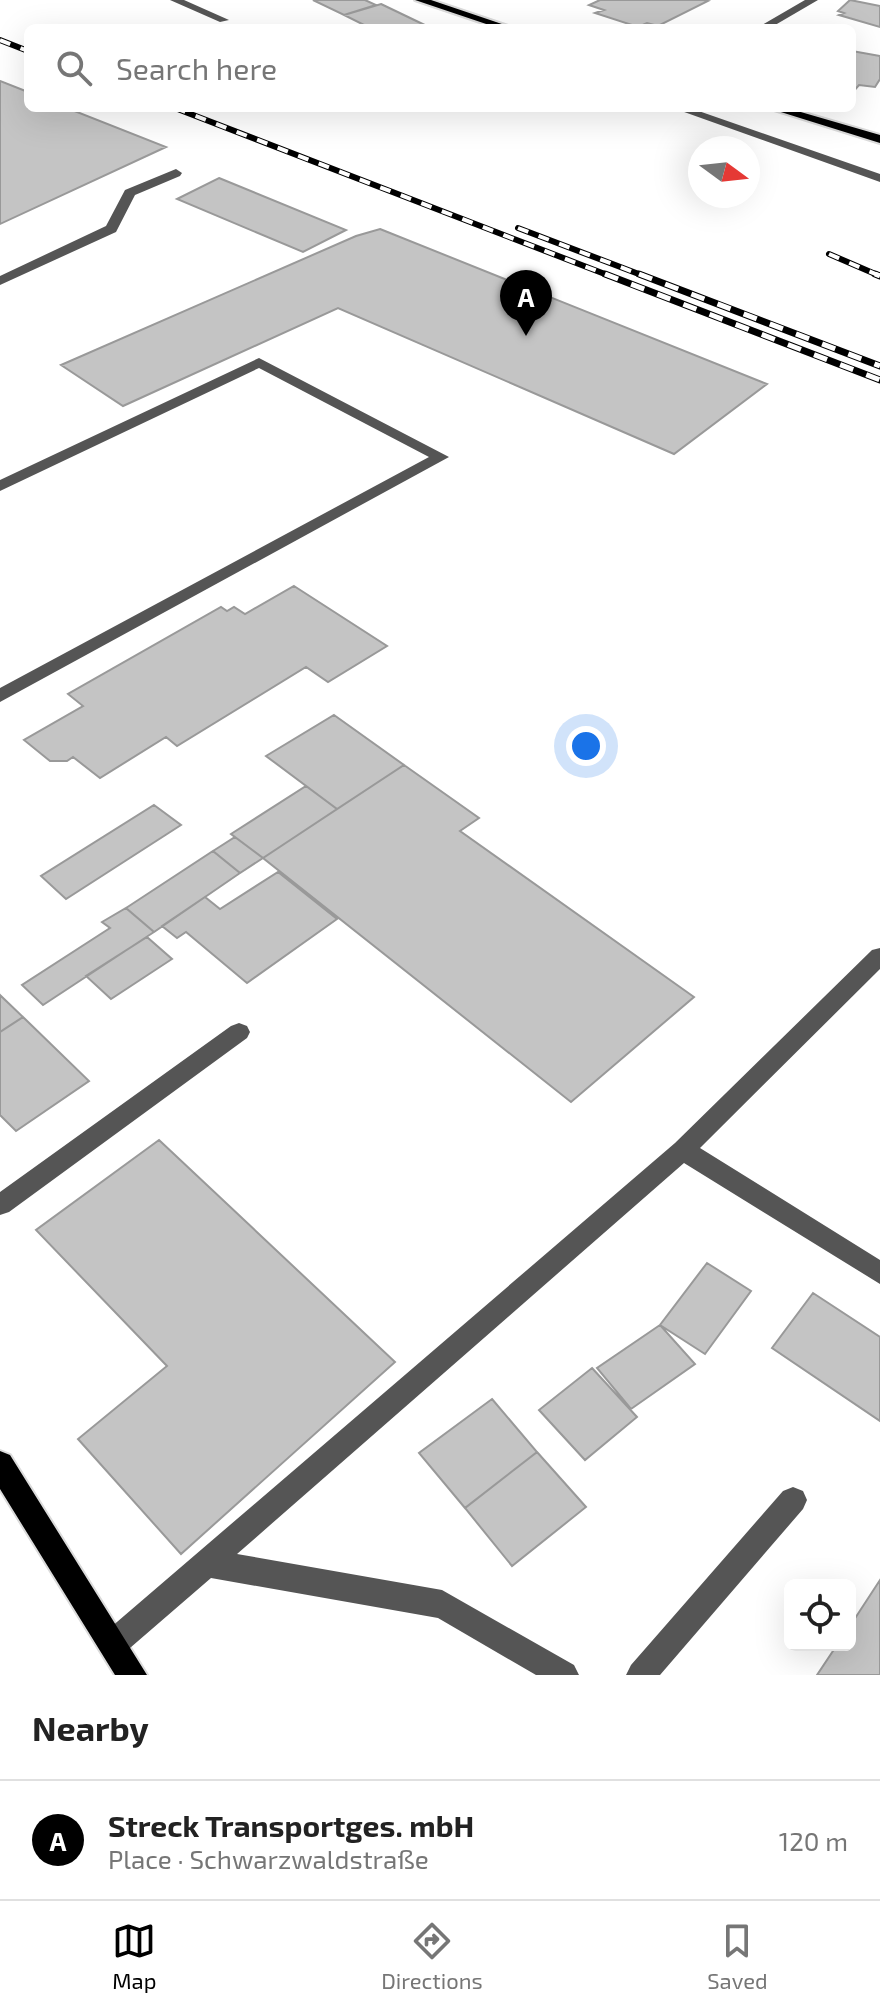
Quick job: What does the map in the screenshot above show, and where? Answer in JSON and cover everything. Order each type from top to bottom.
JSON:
[{"type":"main road","points":[[420,0],[496,24]]},
{"type":"main road","points":[[788,112],[880,139]]},
{"type":"main road","points":[[0,1464],[132,1675]]},
{"type":"street","points":[[175,0],[224,20]]},
{"type":"street","points":[[769,24],[813,0]]},
{"type":"street","points":[[690,112],[880,178]]},
{"type":"street","points":[[0,281],[111,229],[130,193],[176,173]]},
{"type":"street","points":[[0,486],[259,362],[441,457],[0,696]]},
{"type":"street","points":[[113,1644],[683,1150],[880,956]]},
{"type":"street","points":[[0,1205],[239,1032]]},
{"type":"street","points":[[683,1150],[880,1273]]},
{"type":"street","points":[[641,1675],[793,1500]]},
{"type":"street","points":[[206,1563],[442,1604],[564,1675]]},
{"type":"building","points":[[313,0],[365,0],[376,5],[344,15]]},
{"type":"building","points":[[600,0],[708,1],[662,24],[629,24],[595,13],[604,10],[589,5]]},
{"type":"building","points":[[850,0],[880,6],[880,27],[839,15],[844,13],[838,11]]},
{"type":"building","points":[[381,4],[423,24],[362,24],[344,15]]},
{"type":"building","points":[[856,52],[880,56],[880,79],[875,87],[859,85],[856,88]]},
{"type":"building","points":[[0,81],[24,90],[24,112],[77,112],[166,147],[0,224]]},
{"type":"building","points":[[219,178],[346,230],[303,252],[177,199]]},
{"type":"building","points":[[380,229],[767,384],[674,454],[338,308],[123,406],[61,365],[356,236]]},
{"type":"building","points":[[294,586],[387,646],[328,682],[306,667],[177,746],[166,737],[100,778],[73,757],[67,761],[50,761],[24,740],[83,706],[68,694],[221,607],[227,611],[234,607],[245,614]]},
{"type":"building","points":[[334,715],[404,765],[337,809],[266,756]]},
{"type":"building","points":[[404,765],[479,818],[460,831],[694,997],[571,1102],[263,858]]},
{"type":"building","points":[[306,786],[337,809],[263,858],[231,834]]},
{"type":"building","points":[[154,805],[181,825],[66,899],[41,876]]},
{"type":"building","points":[[235,837],[263,858],[240,873],[213,851]]},
{"type":"building","points":[[213,851],[240,873],[154,932],[126,908]]},
{"type":"building","points":[[278,872],[337,919],[247,983],[186,932],[177,938],[162,926],[205,897],[220,909]]},
{"type":"building","points":[[126,908],[154,932],[43,1005],[22,985],[110,928],[102,922]]},
{"type":"building","points":[[147,937],[172,959],[111,999],[86,976]]},
{"type":"building","points":[[0,995],[23,1017],[0,1032]]},
{"type":"building","points":[[23,1017],[89,1081],[16,1131],[0,1115],[0,1032]]},
{"type":"building","points":[[159,1140],[395,1362],[181,1554],[78,1439],[167,1366],[36,1230]]},
{"type":"building","points":[[707,1263],[751,1291],[705,1354],[660,1325]]},
{"type":"building","points":[[813,1293],[880,1337],[880,1421],[772,1348]]},
{"type":"building","points":[[660,1325],[695,1364],[631,1409],[597,1368]]},
{"type":"building","points":[[592,1368],[637,1417],[585,1460],[539,1410]]},
{"type":"building","points":[[492,1399],[537,1452],[465,1508],[419,1453]]},
{"type":"building","points":[[537,1452],[586,1507],[512,1566],[465,1508]]},
{"type":"building","points":[[880,1580],[880,1675],[817,1675],[833,1651],[856,1651],[856,1617]]},
{"type":"railway","points":[[0,40],[24,49]]},
{"type":"railway","points":[[185,112],[610,276]]},
{"type":"railway","points":[[518,228],[644,276]]},
{"type":"railway","points":[[829,254],[880,276],[875,274]]},
{"type":"railway","points":[[605,274],[880,380]]},
{"type":"railway","points":[[639,274],[880,366]]},
{"type":"place","name":"Streck Transportges. mbH","points":[[526,336]]}]
